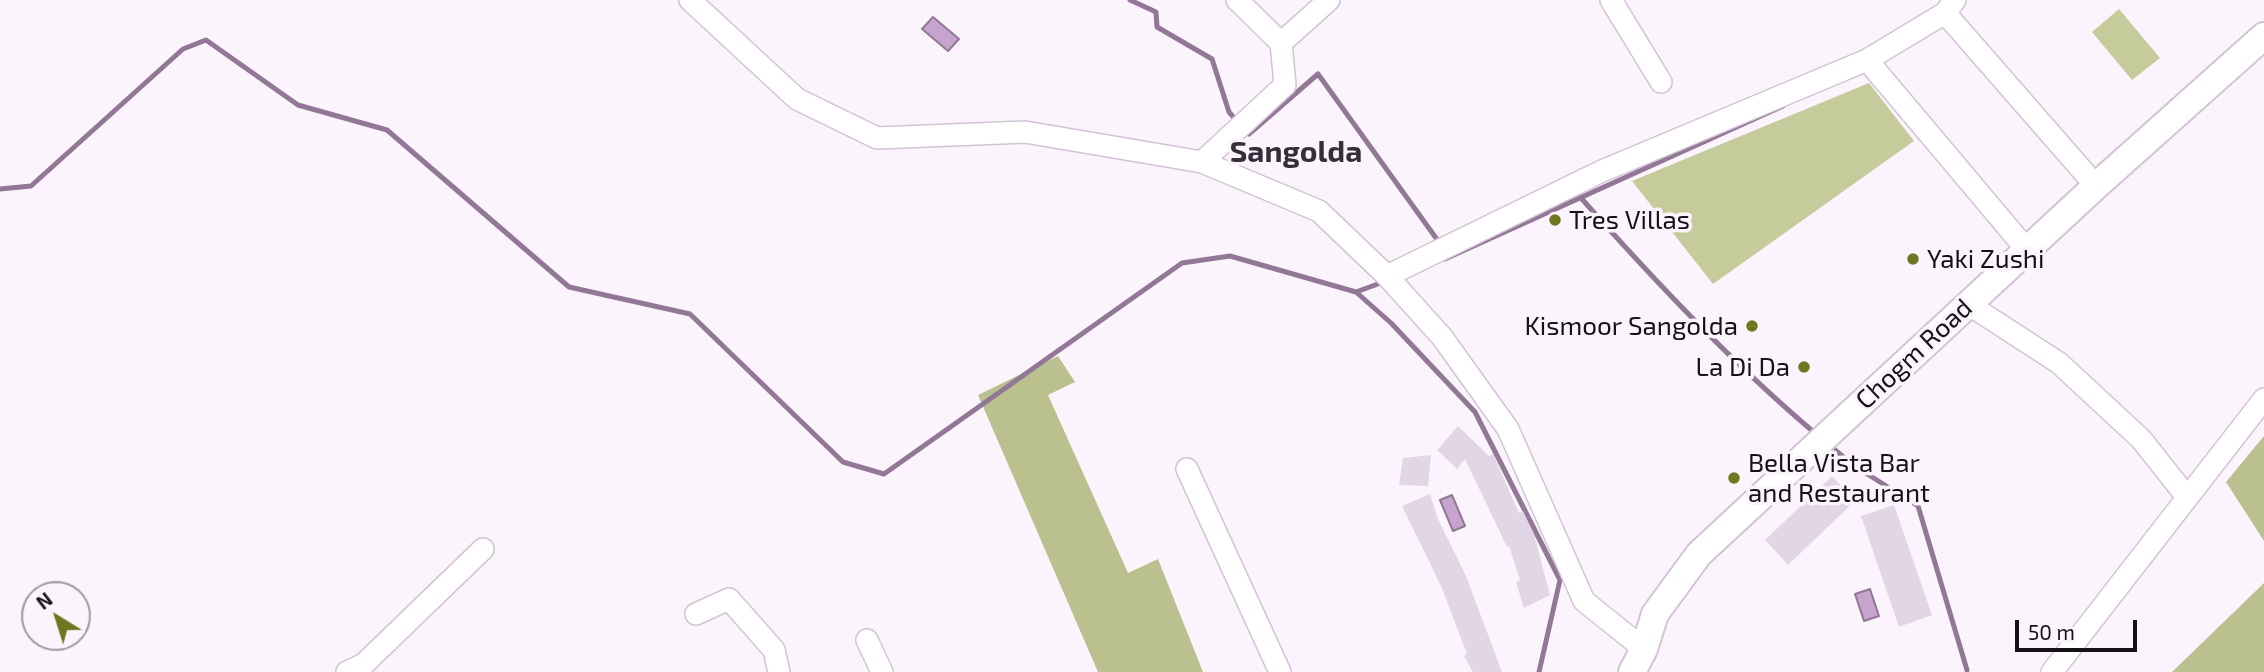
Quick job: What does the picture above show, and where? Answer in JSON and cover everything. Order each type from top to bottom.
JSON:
[{"type":"main road","name":"Chogm Road","points":[[1638,661],[1655,614],[1699,554],[2096,186],[2264,36]]},
{"type":"street","points":[[690,0],[797,99],[877,138],[1025,132],[1202,162],[1319,211],[1387,276],[1442,337],[1508,429],[1584,601],[1638,661]]},
{"type":"street","points":[[1202,162],[1284,85],[1281,43],[1237,0]]},
{"type":"street","points":[[1281,43],[1329,0]]},
{"type":"street","points":[[1611,0],[1661,82]]},
{"type":"street","points":[[1387,276],[1602,171],[1867,60],[1950,6],[2096,186]]},
{"type":"street","points":[[1867,60],[2027,250]]},
{"type":"street","points":[[1968,304],[2059,363],[2141,439],[2187,497]]},
{"type":"street","points":[[2052,672],[2264,398]]},
{"type":"street","points":[[1186,469],[1280,672]]},
{"type":"street","points":[[347,672],[364,664],[483,549]]},
{"type":"street","points":[[696,614],[729,599],[774,650],[779,672]]},
{"type":"street","points":[[867,640],[882,672]]},
{"type":"green space","points":[[2119,9],[2160,58],[2132,80],[2092,32]]},
{"type":"green space","points":[[1869,83],[1914,141],[1713,284],[1632,181]]},
{"type":"green space","points":[[1058,356],[1075,382],[1048,395],[1128,573],[1158,559],[1203,672],[1098,672],[978,395]]},
{"type":"green space","points":[[2264,436],[2264,541],[2226,482]]},
{"type":"green space","points":[[2264,583],[2264,672],[2172,672]]},
{"type":"shaded area","points":[[933,17],[959,39],[948,51],[922,29]]},
{"type":"shaded area","points":[[1452,495],[1465,526],[1453,531],[1440,500]]},
{"type":"shaded area","points":[[1870,589],[1879,616],[1864,621],[1855,594]]},
{"type":"building","points":[[1458,426],[1489,456],[1493,454],[1519,513],[1523,511],[1534,534],[1550,595],[1524,608],[1516,582],[1520,580],[1509,546],[1507,547],[1465,459],[1457,469],[1437,450]]},
{"type":"building","points":[[1431,455],[1428,486],[1399,485],[1403,458]]},
{"type":"building","points":[[1832,476],[1855,501],[1788,565],[1765,540]]},
{"type":"building","points":[[1430,494],[1438,519],[1466,576],[1502,672],[1473,672],[1464,656],[1467,654],[1441,586],[1402,506]]},
{"type":"building","points":[[1894,505],[1932,615],[1899,627],[1861,516]]},
{"type":"waterway","points":[[1130,0],[1156,12],[1157,27],[1212,59],[1229,112],[1237,121]]},
{"type":"waterway","points":[[0,189],[31,186],[183,49],[206,40],[298,105],[387,130],[569,287],[690,314],[843,462],[884,474],[1182,263],[1230,256],[1356,292],[1391,323],[1475,412],[1560,580],[1539,672]]},
{"type":"waterway","points":[[1244,128],[1249,134],[1318,74],[1441,245]]},
{"type":"waterway","points":[[1445,259],[1783,106]]},
{"type":"waterway","points":[[1581,198],[1694,320],[1816,434]]},
{"type":"waterway","points":[[1356,292],[1386,281]]},
{"type":"waterway","points":[[1829,445],[1853,465],[1918,506],[1967,670]]},
{"type":"place","name":"Tres Villas","points":[[1555,220]]},
{"type":"place","name":"Yaki Zushi","points":[[1913,259]]},
{"type":"place","name":"Kismoor Sangolda","points":[[1752,326]]},
{"type":"place","name":"La Di Da","points":[[1804,367]]},
{"type":"place","name":"Bella Vista Bar and Restaurant","points":[[1734,478]]},
{"type":"district","name":"Sangolda","points":[[1296,152]]}]
